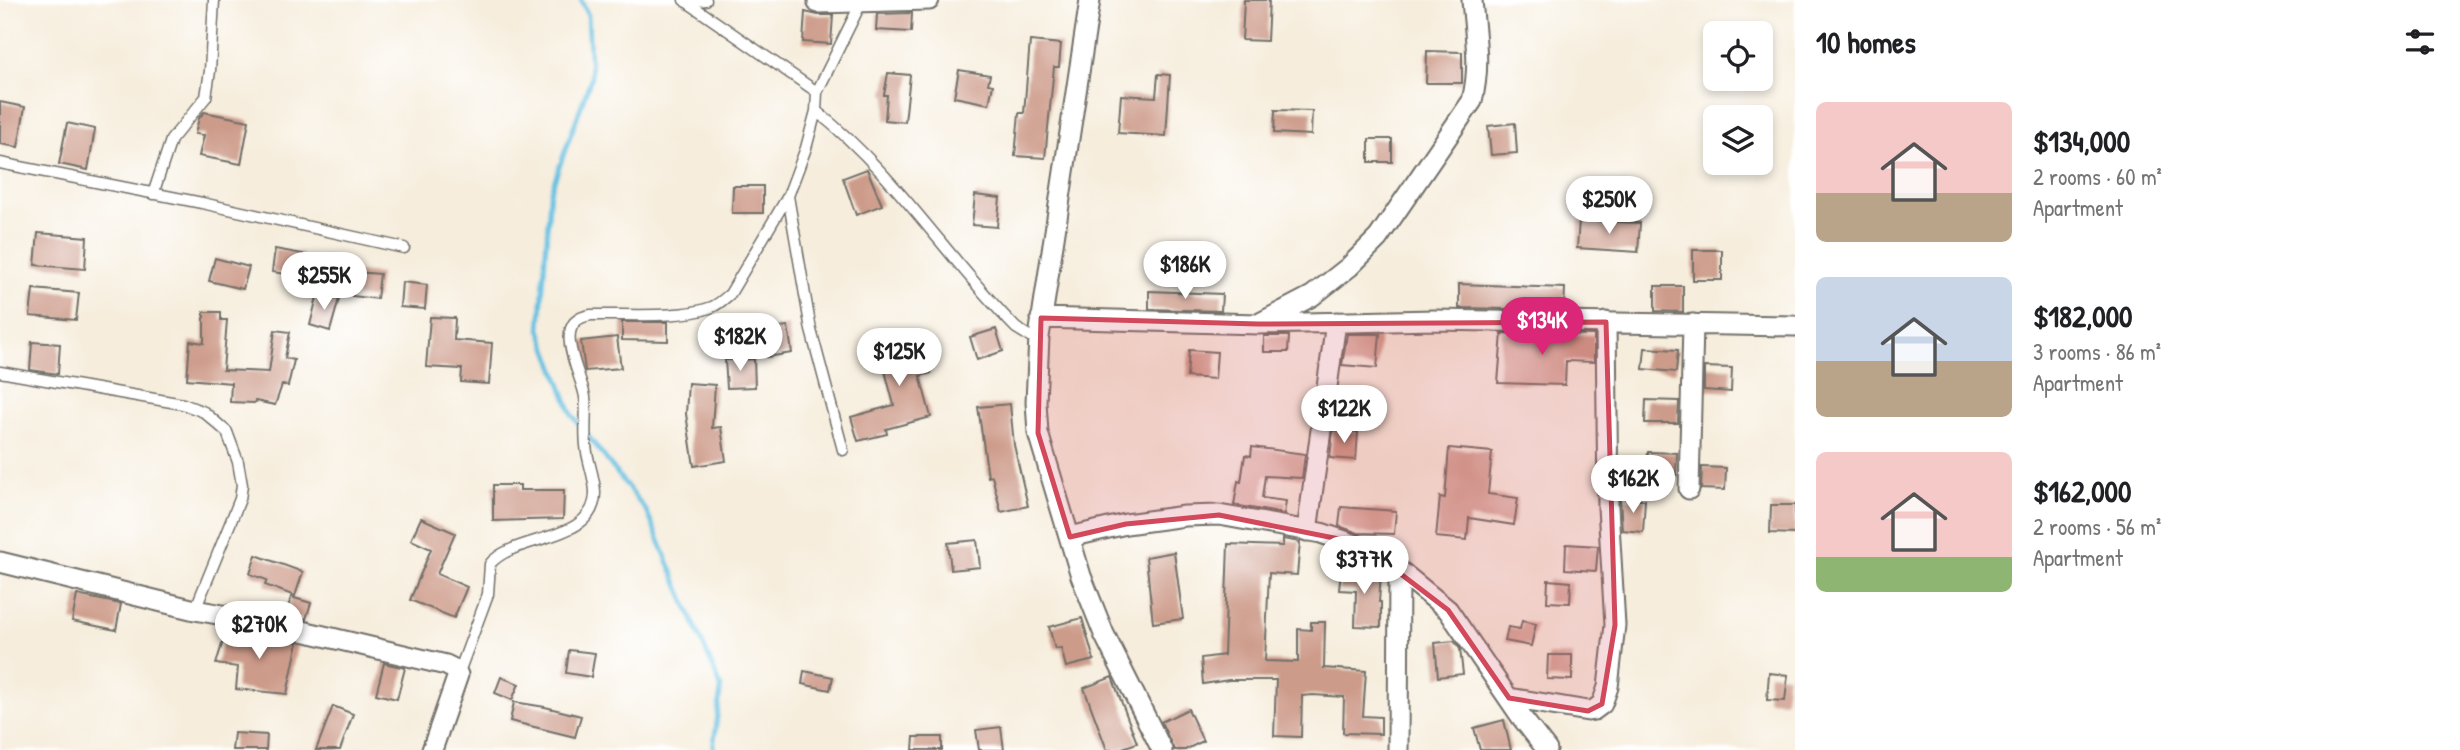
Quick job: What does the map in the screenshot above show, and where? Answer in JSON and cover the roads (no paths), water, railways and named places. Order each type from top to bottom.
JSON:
[{"type":"street","points":[[816,1],[861,3],[929,0]]},
{"type":"street","points":[[1090,0],[1040,328],[1036,402],[1038,433],[1081,576],[1104,634],[1162,750]]},
{"type":"street","points":[[1258,324],[1312,296],[1349,267],[1378,238],[1472,101],[1477,79],[1478,50],[1472,0]]},
{"type":"street","points":[[1040,328],[1434,320],[1795,326]]},
{"type":"street","points":[[1307,531],[1336,322]]},
{"type":"street","points":[[1508,698],[1588,711],[1602,704],[1608,687],[1615,625],[1608,506],[1606,322]]},
{"type":"street","points":[[1689,489],[1693,324]]},
{"type":"street","points":[[1070,537],[1126,524],[1196,515],[1230,516],[1307,531],[1368,549],[1438,601],[1457,620],[1508,698],[1548,750]]},
{"type":"street","points":[[0,562],[195,610],[273,624],[446,665],[458,675],[432,750]]},
{"type":"street","points":[[1398,750],[1399,570]]},
{"type":"lane","points":[[153,194],[171,140],[206,97],[214,0]]},
{"type":"lane","points":[[685,1],[706,0]]},
{"type":"lane","points":[[685,1],[817,92]]},
{"type":"lane","points":[[458,675],[488,594],[490,564],[505,551],[561,534],[574,526],[592,506],[595,492],[585,433],[585,397],[570,347],[574,320],[590,315],[693,311],[720,303],[737,285],[788,196],[806,148],[816,111],[817,92],[861,3]]},
{"type":"lane","points":[[816,111],[837,128],[893,184],[1016,328],[1029,336],[1040,328]]},
{"type":"lane","points":[[0,163],[404,247]]},
{"type":"lane","points":[[788,196],[809,320],[842,450]]},
{"type":"lane","points":[[0,372],[183,404],[204,412],[219,422],[227,432],[243,485],[240,499],[195,610]]},
{"type":"waterway","points":[[581,0],[588,15],[591,78],[550,193],[540,329],[572,415],[647,512],[721,687],[713,750]]}]
